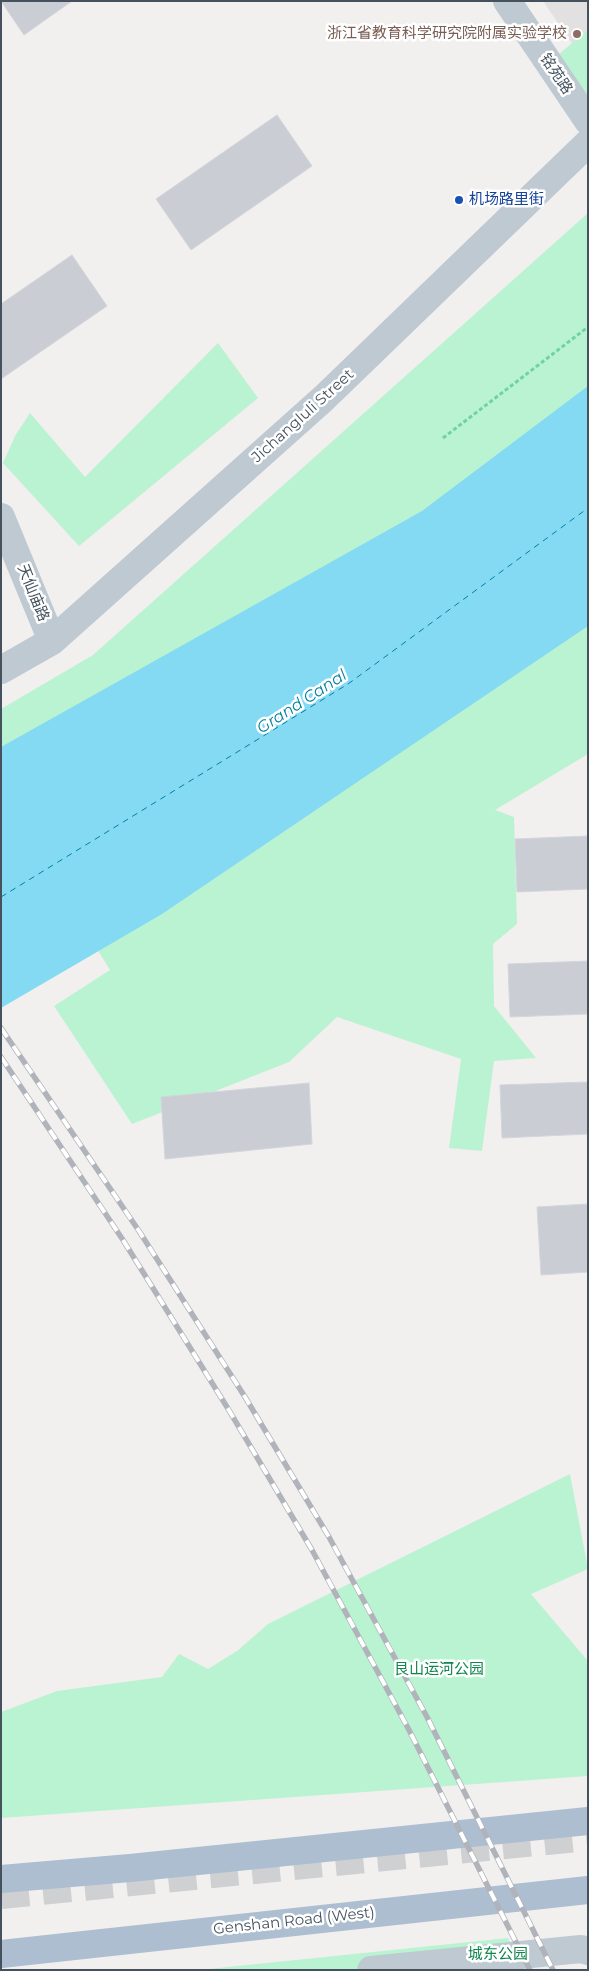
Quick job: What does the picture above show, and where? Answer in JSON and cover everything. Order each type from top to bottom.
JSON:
[{"type":"main road","points":[[1,1879],[130,1868],[588,1821]]},
{"type":"main road","name":"Genshan Road (West)","points":[[1,1954],[588,1890]]},
{"type":"street","name":"铭苑路","points":[[507,1],[588,121]]},
{"type":"street","name":"Jichangluli Street","points":[[1,670],[52,641],[324,398],[588,143]]},
{"type":"street","name":"天仙庙路","points":[[1,517],[52,641]]},
{"type":"street","points":[[371,1970],[581,1949],[588,1951]]},
{"type":"path","points":[[443,438],[588,326]]},
{"type":"shaded area","name":"浙江省教育科学研究院附属实验学校","points":[[543,1],[588,1],[588,67]]},
{"type":"green space","points":[[588,30],[588,98],[554,58]]},
{"type":"green space","points":[[588,213],[588,754],[495,810],[514,817],[517,924],[493,944],[494,1006],[536,1058],[494,1061],[482,1151],[449,1148],[461,1059],[337,1017],[289,1062],[132,1124],[54,1006],[110,970],[1,793],[1,709],[93,655]]},
{"type":"green space","points":[[218,343],[258,398],[79,546],[3,463],[15,436],[30,413],[85,477]]},
{"type":"green space","name":"艮山运河公园","points":[[570,1474],[588,1569],[531,1594],[588,1661],[588,1776],[1,1818],[1,1712],[57,1691],[162,1677],[179,1654],[208,1669],[237,1651],[268,1624]]},
{"type":"green space","name":"城东公园","points":[[508,1938],[521,1970],[199,1970]]},
{"type":"water","name":"Grand Canal","points":[[588,386],[588,626],[162,914],[1,1008],[1,747],[422,511]]},
{"type":"building","points":[[1,1],[72,1],[24,35]]},
{"type":"building","points":[[277,115],[312,166],[191,250],[156,199]]},
{"type":"building","points":[[72,255],[107,306],[1,379],[1,304]]},
{"type":"building","points":[[588,836],[588,889],[517,892],[515,839]]},
{"type":"building","points":[[588,961],[588,1014],[510,1017],[508,964]]},
{"type":"building","points":[[588,1082],[588,1134],[502,1138],[500,1085]]},
{"type":"building","points":[[309,1083],[312,1144],[165,1159],[161,1097]]},
{"type":"building","points":[[588,1204],[588,1272],[541,1275],[537,1207]]},
{"type":"ferry route","points":[[1,897],[348,684],[588,508]]},
{"type":"tunnel","points":[[1,1895],[588,1837]]},
{"type":"railway","points":[[1,1028],[139,1231],[245,1397],[329,1537],[427,1717],[553,1970]]},
{"type":"railway","points":[[1,1057],[123,1240],[227,1407],[312,1550],[409,1730],[530,1970]]},
{"type":"place","name":"浙江省教育科学研究院附属实验学校","points":[[577,34]]},
{"type":"place","name":"机场路里街","points":[[459,200]]}]
